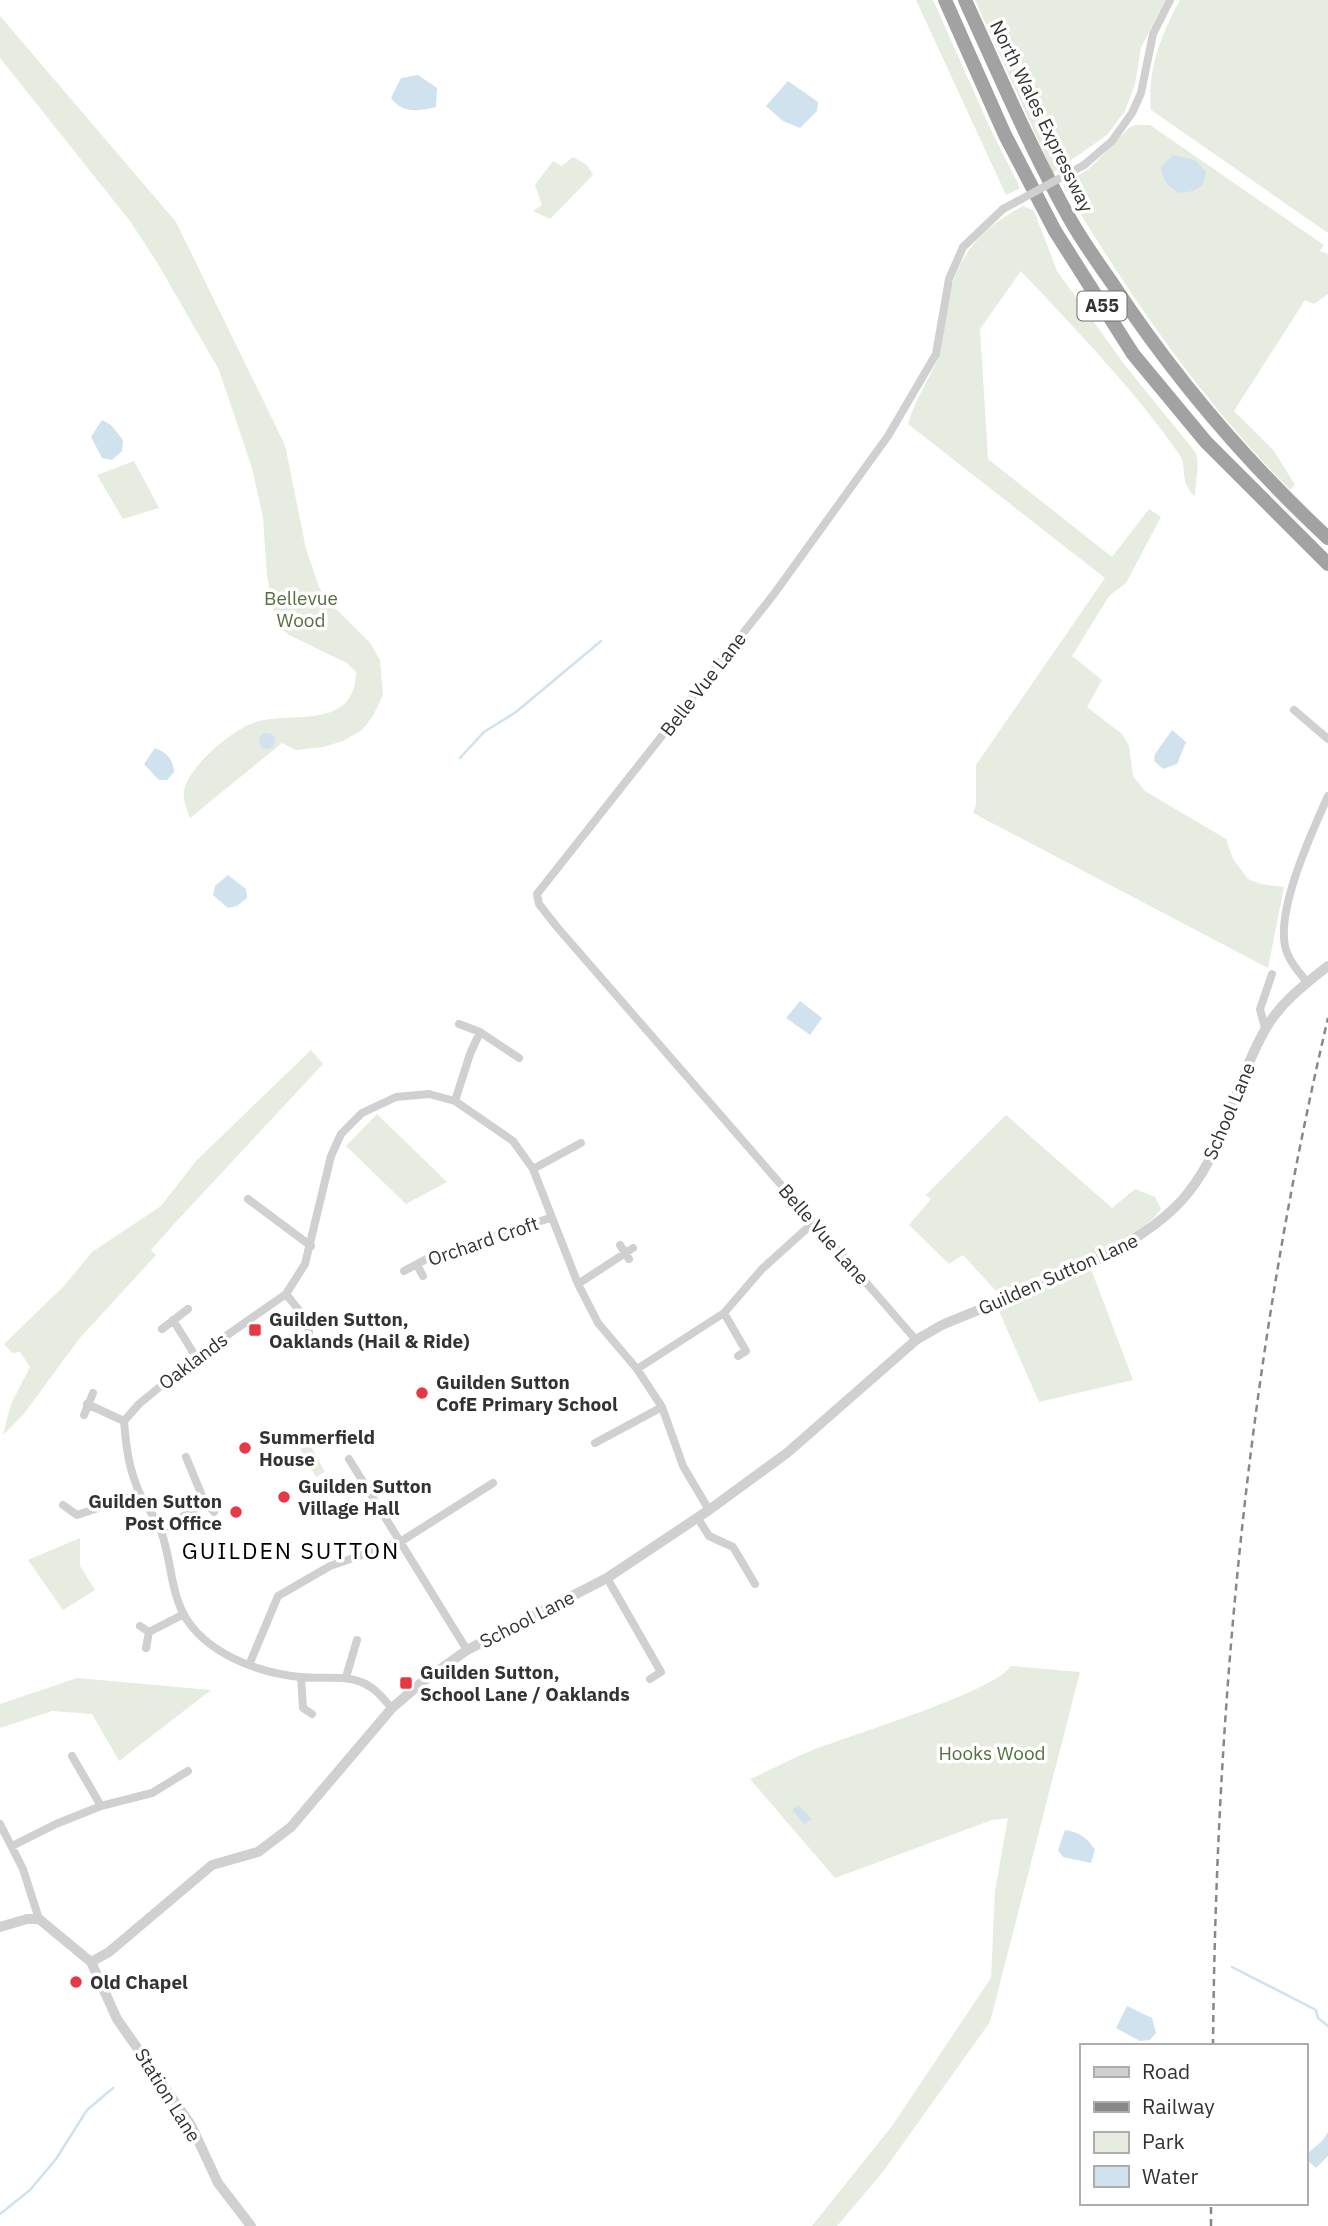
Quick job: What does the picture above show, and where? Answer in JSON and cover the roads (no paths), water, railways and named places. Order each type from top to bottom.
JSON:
[{"type":"highway","name":"North Wales Expressway","points":[[945,0],[1005,135],[1049,219],[1133,354],[1206,442],[1328,564]]},
{"type":"highway","name":"North Wales Expressway","points":[[965,0],[1022,127],[1072,222],[1152,344],[1210,417],[1281,494],[1328,538]]},
{"type":"street","name":"Belle Vue Lane","points":[[916,1340],[557,927],[538,904],[537,894],[774,594],[888,436],[936,354],[949,279],[963,247],[1003,209],[1084,165],[1112,141],[1132,113],[1141,93],[1153,34],[1170,0]]},
{"type":"street","points":[[1294,710],[1328,739]]},
{"type":"street","points":[[1307,982],[1286,950],[1286,917],[1303,854],[1328,796]]},
{"type":"street","name":"School Lane","points":[[1189,1192],[1217,1145],[1265,1028],[1307,982],[1325,968]]},
{"type":"street","name":"School Lane","points":[[1265,1028],[1260,1009],[1272,974]]},
{"type":"street","points":[[459,1024],[480,1032],[519,1058]]},
{"type":"street","points":[[455,1101],[480,1032]]},
{"type":"street","name":"Oaklands","points":[[124,1421],[139,1404],[196,1357],[286,1294],[305,1264],[331,1156],[341,1134],[362,1113],[396,1097],[429,1094],[455,1101],[513,1141],[533,1169],[550,1218],[598,1323],[637,1369],[662,1407],[683,1466],[709,1510]]},
{"type":"street","points":[[533,1169],[581,1143]]},
{"type":"street","points":[[571,1148],[576,1157]]},
{"type":"street","name":"Guilden Sutton Lane","points":[[916,1340],[942,1325],[1125,1245],[1150,1231],[1189,1192]]},
{"type":"street","points":[[248,1199],[311,1246]]},
{"type":"street","name":"Orchard Croft","points":[[404,1271],[432,1256],[550,1218]]},
{"type":"street","points":[[637,1369],[724,1313],[762,1269],[814,1222]]},
{"type":"street","points":[[578,1284],[633,1248]]},
{"type":"street","name":"Orchard Croft","points":[[417,1265],[423,1276]]},
{"type":"street","points":[[286,1294],[309,1318],[309,1332]]},
{"type":"street","points":[[162,1329],[188,1309]]},
{"type":"street","points":[[724,1313],[747,1350],[738,1356]]},
{"type":"street","points":[[173,1320],[196,1357]]},
{"type":"street","name":"School Lane","points":[[90,1962],[109,1952],[212,1865],[258,1852],[291,1827],[392,1708],[467,1650],[607,1578],[709,1510],[787,1453],[916,1340]]},
{"type":"street","points":[[84,1415],[93,1393]]},
{"type":"street","points":[[87,1404],[124,1421],[127,1459],[140,1494],[161,1530],[174,1589],[184,1614],[199,1636],[218,1650],[249,1665],[300,1677],[346,1677],[370,1686],[392,1708]]},
{"type":"street","points":[[595,1444],[662,1407]]},
{"type":"street","points":[[186,1457],[205,1503],[214,1512]]},
{"type":"street","points":[[349,1459],[467,1650]]},
{"type":"street","points":[[249,1665],[278,1596],[330,1566],[400,1542],[493,1483]]},
{"type":"street","points":[[63,1505],[77,1515],[140,1494]]},
{"type":"street","points":[[161,1530],[205,1503]]},
{"type":"street","points":[[697,1517],[709,1536],[733,1547],[755,1584]]},
{"type":"street","points":[[734,1568],[743,1563]]},
{"type":"street","points":[[607,1578],[661,1672],[650,1679]]},
{"type":"street","points":[[149,1632],[184,1614]]},
{"type":"street","points":[[140,1626],[149,1632]]},
{"type":"street","points":[[146,1648],[149,1632]]},
{"type":"street","points":[[346,1677],[358,1647]]},
{"type":"street","points":[[300,1677],[303,1708]]},
{"type":"street","points":[[303,1708],[312,1714]]},
{"type":"street","points":[[295,1714],[303,1708]]},
{"type":"street","points":[[72,1756],[101,1806]]},
{"type":"street","points":[[12,1846],[101,1806],[152,1793],[188,1771]]},
{"type":"street","points":[[0,1824],[31,1889],[39,1919],[90,1962]]},
{"type":"street","points":[[0,1927],[27,1919],[39,1919]]},
{"type":"street","name":"Station Lane","points":[[90,1962],[117,2019],[191,2125],[218,2183],[251,2226]]},
{"type":"water","points":[[418,75],[437,88],[436,107],[417,110],[400,107],[391,98],[401,78]]},
{"type":"water","points":[[788,81],[818,102],[817,111],[800,128],[783,121],[766,106]]},
{"type":"water","points":[[1173,155],[1195,160],[1206,171],[1203,184],[1193,191],[1179,193],[1168,185],[1161,166]]},
{"type":"water","points":[[102,420],[111,425],[123,440],[122,451],[112,460],[102,458],[91,437]]},
{"type":"water","points":[[1172,730],[1186,742],[1177,764],[1163,769],[1154,761],[1155,754]]},
{"type":"water","points":[[264,733],[270,733],[275,741],[273,747],[264,749],[259,744],[259,738]]},
{"type":"water","points":[[155,748],[171,760],[174,772],[167,780],[159,780],[144,764]]},
{"type":"water","points":[[228,875],[246,889],[247,898],[237,906],[228,908],[213,895],[215,886]]},
{"type":"water","points":[[800,1001],[822,1018],[810,1035],[786,1018]]},
{"type":"water","points":[[798,1805],[812,1819],[804,1824],[792,1810]]},
{"type":"water","points":[[1065,1830],[1083,1836],[1092,1846],[1095,1850],[1091,1863],[1063,1857],[1058,1850]]},
{"type":"water","points":[[1127,2006],[1152,2018],[1156,2033],[1150,2040],[1140,2041],[1116,2028]]},
{"type":"water","points":[[1328,2132],[1328,2156],[1316,2168],[1307,2160],[1308,2153]]},
{"type":"waterway","points":[[460,758],[484,732],[516,712],[601,641]]},
{"type":"waterway","points":[[1232,1967],[1316,2010],[1318,2018],[1328,2026]]},
{"type":"waterway","points":[[0,2214],[30,2190],[56,2159],[87,2110],[113,2088]]},
{"type":"railway","points":[[1213,2044],[1221,1787],[1242,1529],[1277,1272],[1300,1144],[1328,1018]]},
{"type":"railway","points":[[1211,2205],[1211,2226]]},
{"type":"place","name":"Guilden Sutton, Oaklands (Hail & Ride)","points":[[255,1330]]},
{"type":"place","name":"Guilden Sutton CofE Primary School","points":[[422,1393]]},
{"type":"place","name":"Summerfield House","points":[[245,1448]]},
{"type":"place","name":"Guilden Sutton Village Hall","points":[[284,1497]]},
{"type":"place","name":"Guilden Sutton Post Office","points":[[236,1512]]},
{"type":"place","name":"Guilden Sutton, School Lane / Oaklands","points":[[406,1683]]},
{"type":"place","name":"Old Chapel","points":[[76,1982]]},
{"type":"district","name":"GUILDEN SUTTON","points":[[291,1551]]},
{"type":"park label","name":"Bellevue Wood","points":[[301,609]]},
{"type":"park label","name":"Hooks Wood","points":[[992,1753]]}]
